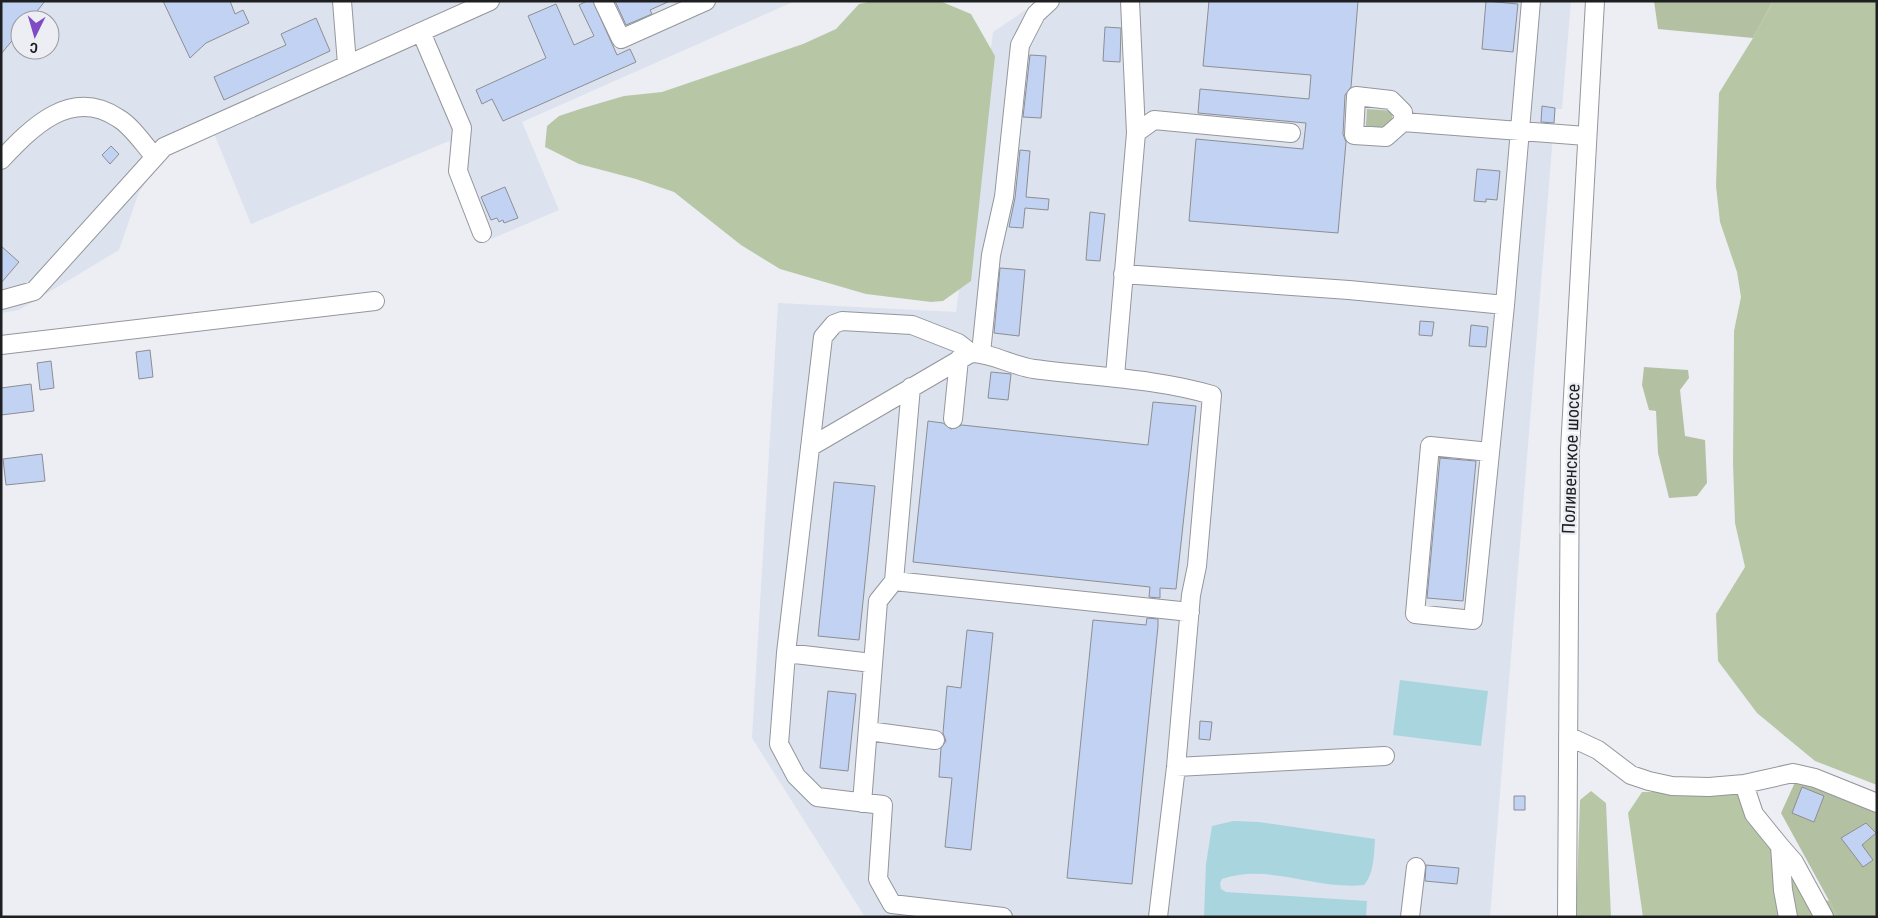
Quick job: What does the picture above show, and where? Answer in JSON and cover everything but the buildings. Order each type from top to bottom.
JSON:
[{"type":"street","points":[[342,1],[347,64]]},
{"type":"street","points":[[1,300],[34,291],[164,147],[490,1]]},
{"type":"street","points":[[603,1],[621,40],[706,1]]},
{"type":"street","points":[[953,419],[970,355],[1004,197],[1020,45],[1036,14],[1050,1]]},
{"type":"street","points":[[1115,376],[1136,133],[1130,1]]},
{"type":"street","points":[[1490,452],[1430,446],[1415,614],[1473,620],[1505,305],[1518,132],[1531,1]]},
{"type":"street","name":"Поливенское шоссе","points":[[1567,917],[1570,450],[1595,1]]},
{"type":"street","points":[[421,32],[462,128],[458,171],[482,232]]},
{"type":"street","points":[[1,160],[27,133],[52,114],[64,109],[83,107],[102,110],[119,118],[155,157]]},
{"type":"street","points":[[1136,133],[1154,120],[1291,133]]},
{"type":"street","points":[[1402,122],[1586,136]]},
{"type":"street","points":[[1123,274],[1350,290],[1505,305]]},
{"type":"street","points":[[1,345],[375,301]]},
{"type":"street","points":[[1003,917],[892,904],[878,879],[883,805],[816,797],[796,776],[779,744],[786,653],[823,337],[834,324],[842,321],[912,325],[958,343],[970,355],[1032,369],[1115,376],[1196,390],[1212,396],[1197,566],[1190,612],[1176,767],[1158,917]]},
{"type":"street","points":[[810,447],[911,387],[970,355]]},
{"type":"street","points":[[862,803],[878,601],[894,581],[911,387]]},
{"type":"street","points":[[894,581],[1190,612]]},
{"type":"street","points":[[786,653],[872,663]]},
{"type":"street","points":[[868,731],[935,740]]},
{"type":"street","points":[[1568,736],[1598,750],[1632,775],[1649,782],[1672,786],[1700,787],[1744,784],[1794,774],[1815,778],[1877,803]]},
{"type":"street","points":[[1176,767],[1385,756]]},
{"type":"street","points":[[1744,784],[1754,814],[1794,862],[1824,917]]},
{"type":"street","points":[[1780,846],[1783,890],[1788,917]]},
{"type":"street","points":[[1410,917],[1416,868]]},
{"type":"shaded area","points":[[1,1],[795,1],[522,122],[559,210],[491,239],[449,141],[251,224],[213,131],[173,145],[139,192],[119,250],[19,310],[1,313]]},
{"type":"shaded area","points":[[1039,1],[1571,1],[1562,109],[1556,109],[1553,135],[1490,917],[865,917],[752,738],[778,303],[956,312],[993,32]]},
{"type":"green space","points":[[873,1],[940,1],[971,14],[995,56],[971,281],[943,301],[931,302],[866,294],[780,269],[741,245],[674,192],[636,179],[579,164],[545,147],[547,126],[559,116],[624,96],[662,92],[803,44],[836,29],[859,4]]},
{"type":"green space","points":[[1654,1],[1773,1],[1753,38],[1658,29]]},
{"type":"green space","points":[[1773,1],[1877,1],[1877,785],[1815,761],[1757,713],[1718,661],[1716,614],[1745,567],[1735,523],[1733,463],[1734,331],[1741,297],[1737,272],[1720,222],[1716,186],[1719,93]]},
{"type":"green space","points":[[1367,109],[1393,111],[1391,128],[1366,126]]},
{"type":"green space","points":[[1644,367],[1688,370],[1689,378],[1680,390],[1685,436],[1705,440],[1707,483],[1697,496],[1669,498],[1658,453],[1656,411],[1649,410],[1642,385]]},
{"type":"green space","points":[[1796,780],[1877,809],[1877,917],[1838,917],[1781,813]]},
{"type":"green space","points":[[1591,791],[1606,803],[1611,917],[1576,917],[1580,800]]},
{"type":"green space","points":[[1642,792],[1742,792],[1748,801],[1751,824],[1781,855],[1811,899],[1831,901],[1838,917],[1643,917],[1628,813]]},
{"type":"water","points":[[1400,680],[1488,691],[1481,746],[1393,735]]},
{"type":"water","points":[[1233,821],[1259,822],[1375,839],[1372,870],[1364,885],[1346,886],[1257,874],[1222,879],[1220,883],[1221,889],[1226,892],[1367,901],[1366,917],[1204,917],[1206,864],[1212,826]]}]
